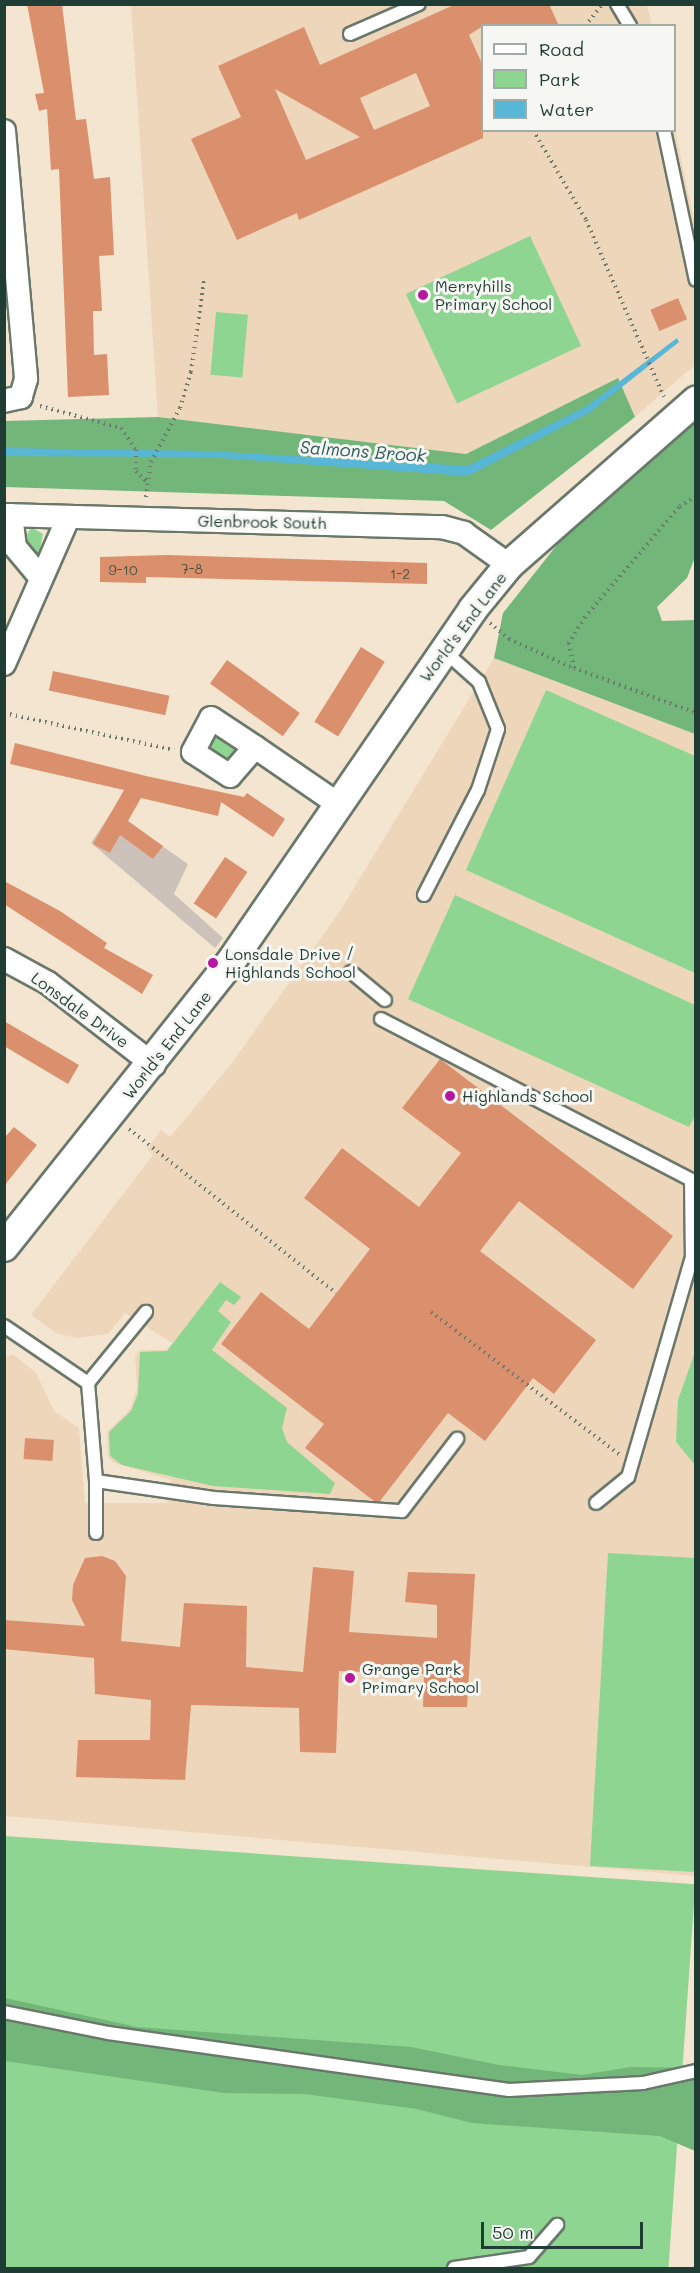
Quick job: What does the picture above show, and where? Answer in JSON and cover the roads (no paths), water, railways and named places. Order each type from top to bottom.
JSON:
[{"type":"street","points":[[4,131],[26,379],[13,399]]},
{"type":"street","name":"World's End Lane","points":[[4,1247],[154,1065],[341,807],[442,650],[473,609],[509,565],[696,401]]},
{"type":"street","points":[[8,515],[15,547],[39,576]]},
{"type":"street","name":"Glenbrook South","points":[[8,515],[442,527],[464,533],[509,565]]},
{"type":"street","points":[[4,664],[39,576],[68,518]]},
{"type":"street","points":[[255,747],[230,776],[193,752],[210,718],[255,747],[341,807]]},
{"type":"street","name":"Lonsdale Drive","points":[[4,959],[48,983],[154,1065]]},
{"type":"lane","points":[[350,34],[418,4]]},
{"type":"lane","points":[[617,4],[629,24]]},
{"type":"lane","points":[[664,132],[696,280]]},
{"type":"lane","points":[[424,895],[478,790],[498,729],[478,682],[442,650]]},
{"type":"lane","points":[[351,972],[386,1000]]},
{"type":"lane","points":[[381,1019],[691,1180],[692,1257],[628,1477],[596,1503]]},
{"type":"lane","points":[[96,1533],[96,1482],[88,1383],[146,1312]]},
{"type":"lane","points":[[4,1326],[88,1383]]},
{"type":"lane","points":[[96,1482],[214,1498],[402,1511],[457,1439]]},
{"type":"lane","points":[[4,2012],[108,2033],[509,2090],[643,2083],[696,2071]]},
{"type":"lane","points":[[454,2268],[529,2257],[556,2225]]},
{"type":"water","points":[[677,338],[679,342],[589,413],[468,476],[207,457],[5,456],[5,448],[207,451],[468,466],[587,406]]},
{"type":"place","name":"Merryhills Primary School","points":[[423,295]]},
{"type":"place","name":"Lonsdale Drive / Highlands School","points":[[213,963]]},
{"type":"place","name":"Highlands School","points":[[450,1096]]},
{"type":"place","name":"Grange Park Primary School","points":[[350,1678]]},
{"type":"water label","name":"Salmons Brook","points":[[363,451]]}]
